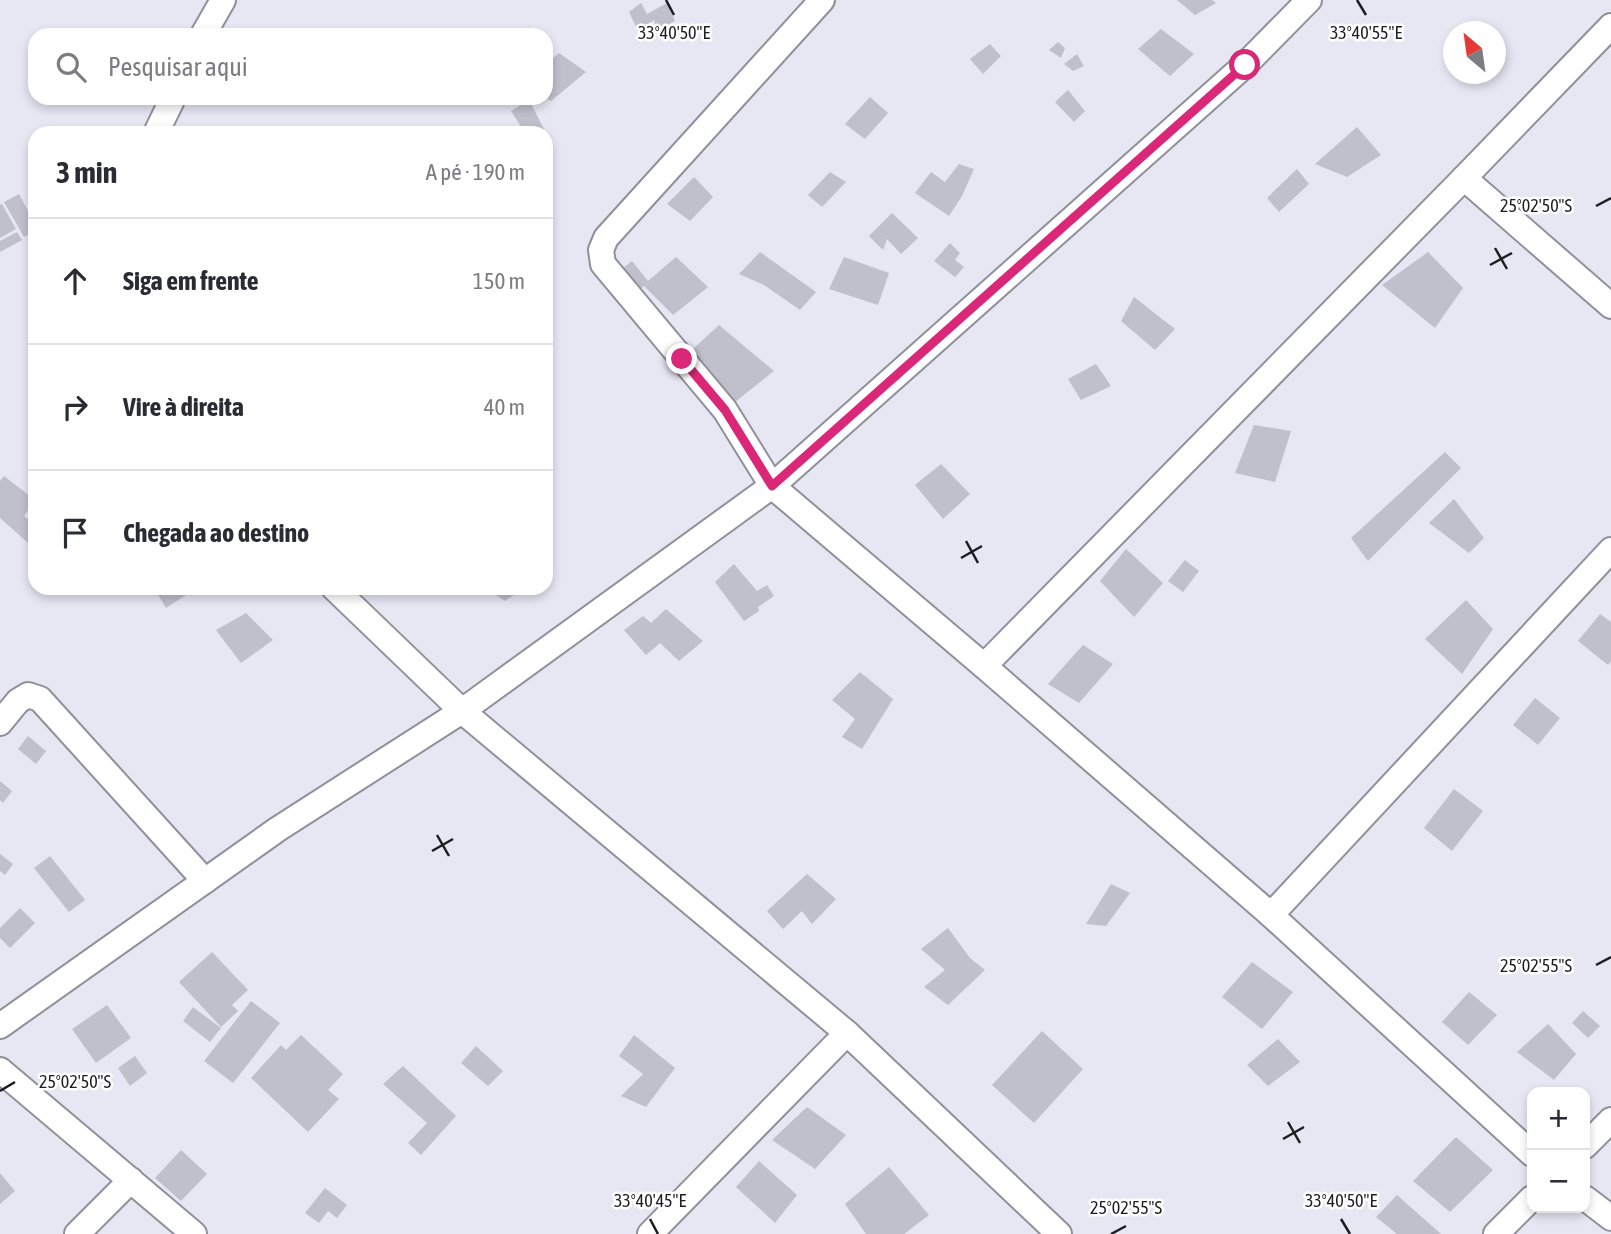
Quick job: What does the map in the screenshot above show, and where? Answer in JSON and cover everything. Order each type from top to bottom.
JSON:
[{"type":"street","points":[[207,28],[223,0]]},
{"type":"street","points":[[821,0],[606,238],[601,250],[603,264],[725,410],[772,486],[985,666],[1271,915],[1528,1150]]},
{"type":"street","points":[[0,1026],[278,829],[462,711],[772,486],[1245,65],[1309,0]]},
{"type":"street","points":[[985,666],[1611,26]]},
{"type":"street","points":[[159,126],[170,105]]},
{"type":"street","points":[[1464,178],[1611,306]]},
{"type":"street","points":[[1271,915],[1611,550]]},
{"type":"street","points":[[341,595],[462,711],[847,1033],[1059,1234]]},
{"type":"street","points":[[0,723],[18,701],[28,695],[40,699],[205,881]]},
{"type":"street","points":[[650,1234],[847,1033]]},
{"type":"street","points":[[0,1070],[194,1234]]},
{"type":"street","points":[[1590,1141],[1611,1120]]},
{"type":"street","points":[[77,1234],[131,1180]]},
{"type":"street","points":[[1590,1202],[1611,1218]]},
{"type":"street","points":[[1496,1234],[1527,1203]]},
{"type":"building","points":[[1177,0],[1212,0],[1216,3],[1195,15]]},
{"type":"building","points":[[641,3],[647,14],[667,3],[675,21],[657,31],[654,20],[638,31],[629,12]]},
{"type":"building","points":[[1161,29],[1194,54],[1170,76],[1138,49]]},
{"type":"building","points":[[1058,42],[1065,48],[1061,58],[1049,50]]},
{"type":"building","points":[[990,44],[1001,56],[983,74],[970,59]]},
{"type":"building","points":[[559,53],[586,72],[553,99],[553,58]]},
{"type":"building","points":[[1077,54],[1084,66],[1073,71],[1064,64]]},
{"type":"building","points":[[1068,90],[1085,111],[1074,122],[1055,102]]},
{"type":"building","points":[[870,97],[888,113],[865,139],[845,124]]},
{"type":"building","points":[[521,105],[532,105],[542,126],[521,126],[511,111]]},
{"type":"building","points":[[1357,127],[1381,155],[1347,177],[1315,164]]},
{"type":"building","points":[[959,164],[974,169],[949,216],[915,193],[931,172],[945,182]]},
{"type":"building","points":[[1297,169],[1309,184],[1279,212],[1267,198]]},
{"type":"building","points":[[830,172],[846,182],[822,207],[808,195]]},
{"type":"building","points":[[694,177],[713,197],[690,221],[667,204]]},
{"type":"building","points":[[19,194],[28,211],[28,235],[24,237],[4,202]]},
{"type":"building","points":[[2,204],[16,229],[0,238],[0,205]]},
{"type":"building","points":[[892,213],[918,238],[901,254],[887,239],[883,250],[869,236]]},
{"type":"building","points":[[17,232],[22,240],[0,252],[0,241]]},
{"type":"building","points":[[950,243],[960,253],[955,260],[964,267],[955,277],[934,261]]},
{"type":"building","points":[[760,252],[816,292],[800,310],[764,285],[739,274]]},
{"type":"building","points":[[1428,252],[1463,288],[1435,328],[1382,285]]},
{"type":"building","points":[[676,257],[708,287],[673,315],[644,286],[631,298],[613,276],[632,261],[648,281]]},
{"type":"building","points":[[844,257],[889,273],[878,305],[829,289]]},
{"type":"building","points":[[1134,297],[1175,329],[1155,350],[1121,321]]},
{"type":"building","points":[[719,325],[774,371],[725,410],[682,359]]},
{"type":"building","points":[[1096,364],[1111,386],[1081,400],[1068,379]]},
{"type":"building","points":[[1254,425],[1291,431],[1275,482],[1235,473]]},
{"type":"building","points":[[1445,452],[1461,468],[1368,561],[1351,538]]},
{"type":"building","points":[[941,464],[970,494],[943,519],[915,485]]},
{"type":"building","points":[[4,476],[28,495],[28,510],[24,516],[28,519],[28,543],[0,518],[0,481]]},
{"type":"building","points":[[1454,499],[1484,538],[1469,553],[1429,523]]},
{"type":"building","points":[[1126,549],[1163,583],[1134,617],[1100,581]]},
{"type":"building","points":[[1185,560],[1199,571],[1183,592],[1168,581]]},
{"type":"building","points":[[734,564],[757,591],[767,585],[774,596],[744,621],[715,582]]},
{"type":"building","points":[[158,595],[186,595],[166,608]]},
{"type":"building","points":[[496,595],[514,595],[505,601]]},
{"type":"building","points":[[1466,600],[1493,629],[1462,674],[1425,639]]},
{"type":"building","points":[[666,609],[703,641],[679,661],[660,643],[646,655],[624,630],[643,616],[651,623]]},
{"type":"building","points":[[246,613],[273,640],[241,663],[216,630]]},
{"type":"building","points":[[1600,614],[1611,622],[1611,661],[1608,665],[1578,641]]},
{"type":"building","points":[[1083,645],[1113,664],[1079,703],[1048,684]]},
{"type":"building","points":[[860,672],[893,699],[862,749],[842,737],[855,719],[832,700]]},
{"type":"building","points":[[1535,698],[1560,718],[1538,745],[1513,725]]},
{"type":"building","points":[[28,736],[46,751],[36,764],[18,749]]},
{"type":"building","points":[[0,781],[12,791],[3,803],[0,800]]},
{"type":"building","points":[[1454,789],[1483,811],[1452,851],[1424,828]]},
{"type":"building","points":[[0,854],[13,864],[5,875],[0,871]]},
{"type":"building","points":[[50,856],[85,900],[69,912],[34,868]]},
{"type":"building","points":[[807,874],[836,899],[812,924],[802,911],[783,929],[767,911]]},
{"type":"building","points":[[1111,884],[1130,893],[1106,926],[1086,924]]},
{"type":"building","points":[[20,908],[35,923],[10,948],[0,938],[0,928]]},
{"type":"building","points":[[948,928],[970,958],[985,970],[948,1005],[924,987],[945,970],[921,949]]},
{"type":"building","points":[[212,952],[248,990],[232,1005],[238,1011],[221,1027],[179,982]]},
{"type":"building","points":[[1252,962],[1293,992],[1262,1029],[1222,997]]},
{"type":"building","points":[[1469,992],[1497,1015],[1468,1045],[1442,1022]]},
{"type":"building","points":[[251,1001],[280,1023],[233,1083],[204,1061]]},
{"type":"building","points":[[107,1005],[131,1038],[96,1063],[72,1029]]},
{"type":"building","points":[[193,1007],[221,1028],[210,1042],[183,1021]]},
{"type":"building","points":[[1583,1011],[1600,1026],[1588,1038],[1572,1023]]},
{"type":"building","points":[[1548,1024],[1576,1054],[1554,1080],[1517,1052]]},
{"type":"building","points":[[1042,1031],[1083,1069],[1034,1123],[992,1085]]},
{"type":"building","points":[[301,1035],[343,1074],[328,1090],[339,1099],[308,1132],[251,1078],[281,1045],[286,1050]]},
{"type":"building","points":[[634,1035],[675,1068],[646,1107],[621,1096],[643,1074],[619,1056]]},
{"type":"building","points":[[1278,1039],[1300,1062],[1268,1086],[1247,1065]]},
{"type":"building","points":[[476,1046],[503,1071],[488,1086],[461,1063]]},
{"type":"building","points":[[135,1056],[147,1073],[130,1086],[118,1068]]},
{"type":"building","points":[[403,1066],[456,1116],[421,1155],[408,1143],[427,1123],[383,1084]]},
{"type":"building","points":[[807,1107],[846,1135],[815,1169],[772,1140]]},
{"type":"building","points":[[1456,1137],[1493,1170],[1450,1212],[1413,1181]]},
{"type":"building","points":[[181,1150],[207,1174],[181,1201],[155,1178]]},
{"type":"building","points":[[759,1161],[797,1195],[775,1223],[736,1187]]},
{"type":"building","points":[[889,1167],[929,1215],[904,1234],[866,1234],[845,1204]]},
{"type":"building","points":[[0,1173],[15,1191],[0,1204]]},
{"type":"building","points":[[325,1188],[347,1205],[337,1218],[328,1211],[319,1223],[305,1213]]},
{"type":"building","points":[[1397,1195],[1441,1234],[1397,1234],[1376,1217]]},
{"type":"route","points":[[682,359],[725,410],[772,486],[1245,65]]}]
